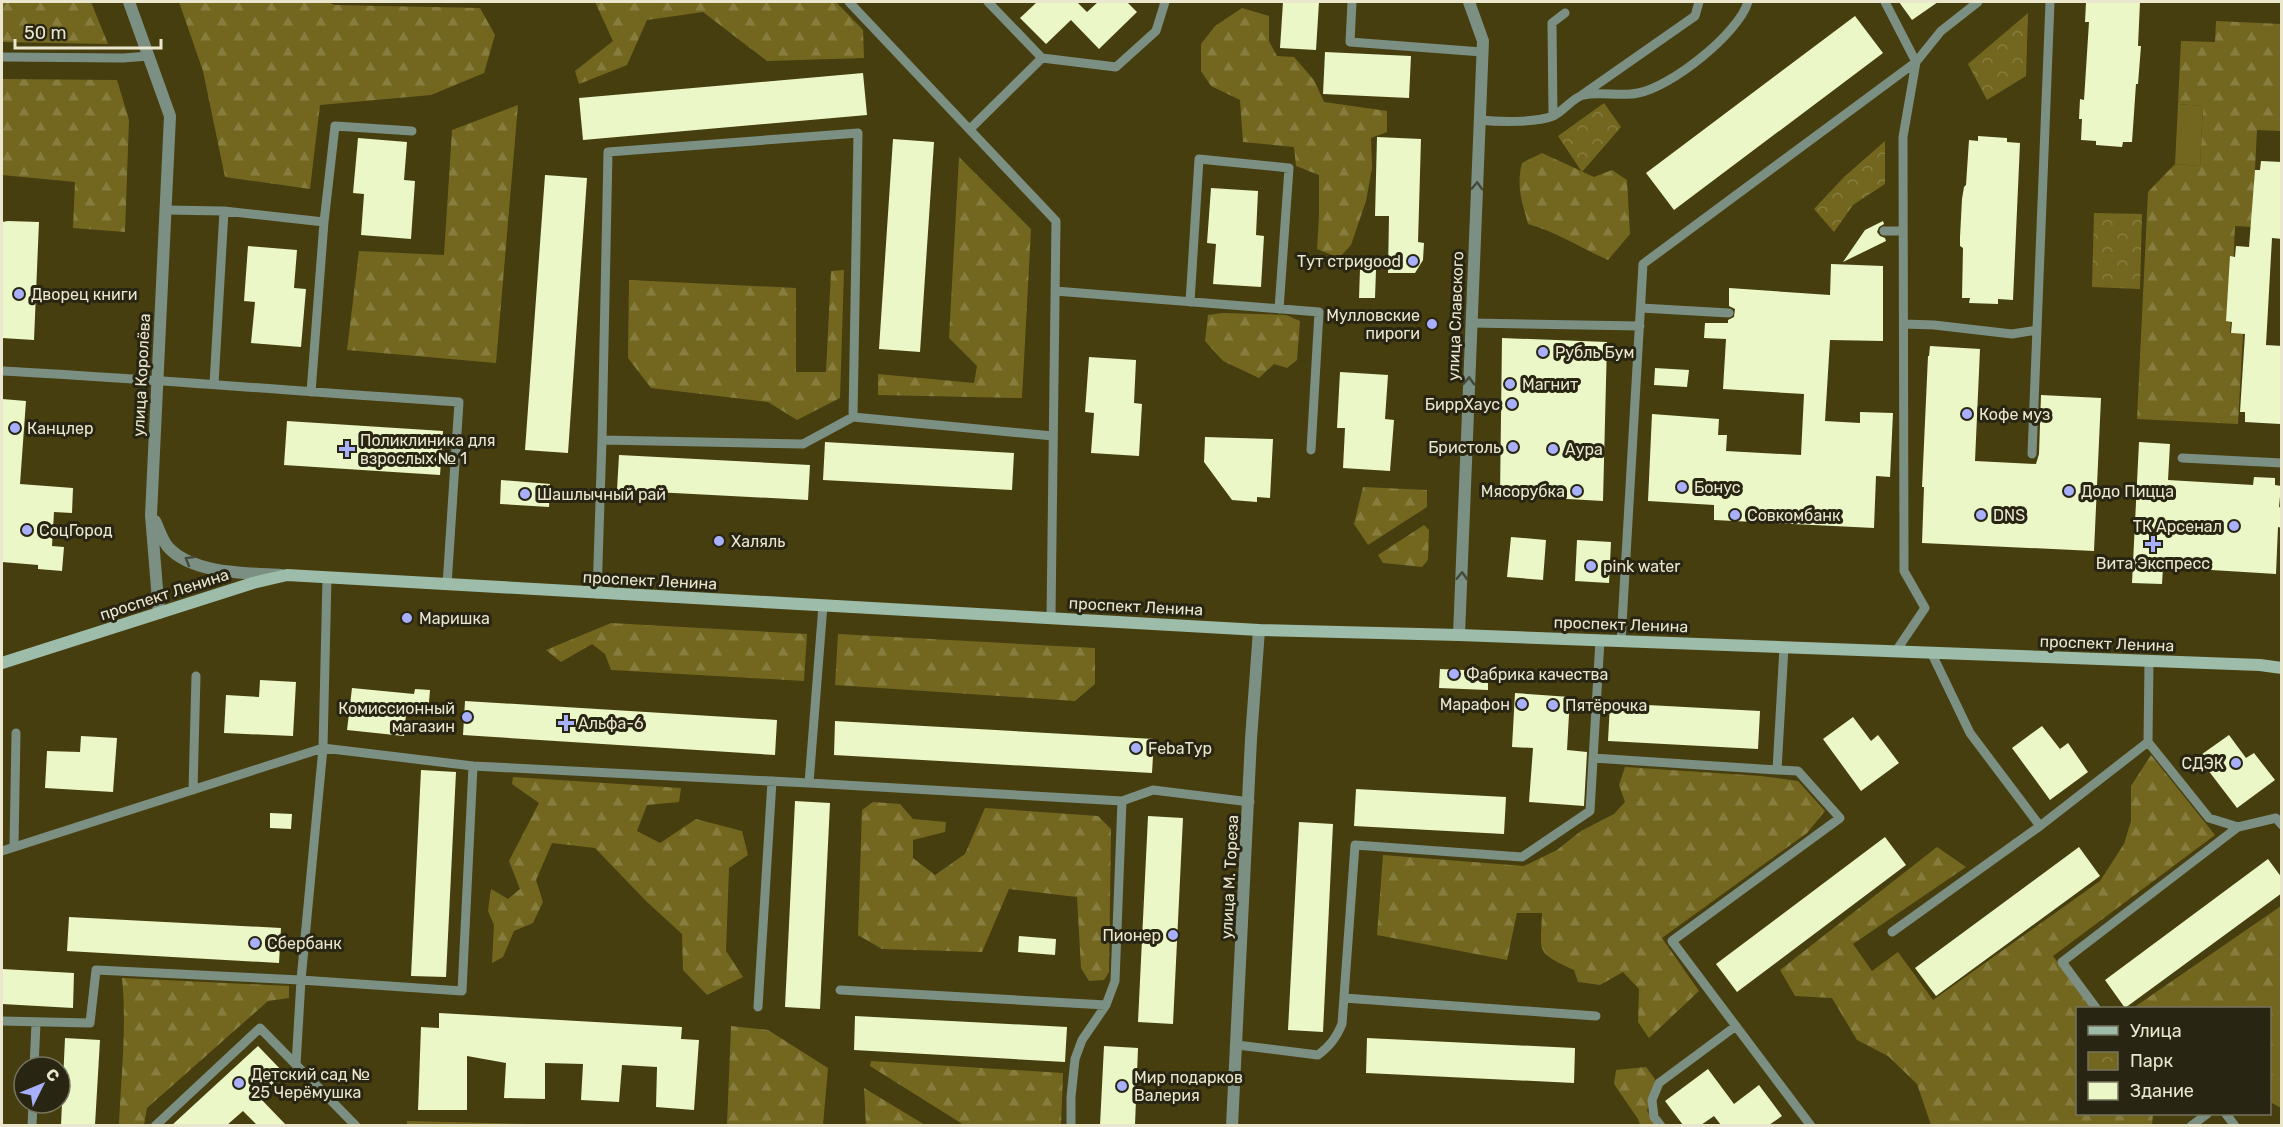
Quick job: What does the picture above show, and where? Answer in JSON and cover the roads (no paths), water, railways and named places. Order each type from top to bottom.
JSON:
[{"type":"main road","name":"проспект Ленина","points":[[2,663],[253,583],[287,575],[1259,630],[1459,634],[2260,665],[2282,668]]},
{"type":"street","name":"улица Королёва","points":[[129,2],[170,116],[152,515],[159,613]]},
{"type":"street","name":"улица Славского","points":[[1459,634],[1482,52],[1482,41],[1469,2]]},
{"type":"street","points":[[152,515],[168,547],[194,565],[236,572],[287,575]]},
{"type":"street","name":"улица М. Тореза","points":[[1232,1125],[1250,802],[1251,739],[1259,630]]},
{"type":"lane","points":[[849,2],[1056,221],[1051,617]]},
{"type":"lane","points":[[988,2],[1042,58],[1116,66],[1156,31],[1165,2]]},
{"type":"lane","points":[[1352,2],[1350,42],[1482,52]]},
{"type":"lane","points":[[1480,120],[1506,122],[1553,116],[1695,16],[1699,2]]},
{"type":"lane","points":[[1582,95],[1639,93],[1670,81],[1710,51],[1731,29],[1748,2]]},
{"type":"lane","points":[[1885,2],[1916,62],[1903,137],[1904,571],[1925,608],[1896,651]]},
{"type":"lane","points":[[2032,454],[2050,2]]},
{"type":"lane","points":[[1621,641],[1643,264],[1916,62],[1941,31],[1971,4]]},
{"type":"lane","points":[[1553,116],[1552,24],[1565,13]]},
{"type":"lane","points":[[2,57],[123,58],[149,56]]},
{"type":"lane","points":[[970,129],[1042,58]]},
{"type":"lane","points":[[311,392],[324,222],[335,126],[412,131]]},
{"type":"lane","points":[[597,594],[608,152],[858,133],[853,417]]},
{"type":"lane","points":[[1190,302],[1199,159],[1289,168],[1279,309]]},
{"type":"lane","points":[[166,210],[224,211],[324,222]]},
{"type":"lane","points":[[214,384],[224,211]]},
{"type":"lane","points":[[1884,231],[1904,231]]},
{"type":"lane","points":[[1055,291],[1319,312],[1311,450]]},
{"type":"lane","points":[[1641,308],[1728,313]]},
{"type":"lane","points":[[1472,323],[1640,326]]},
{"type":"lane","points":[[1904,324],[2013,334],[2037,330]]},
{"type":"lane","points":[[2,371],[157,379],[459,402],[447,585]]},
{"type":"lane","points":[[602,440],[803,444],[853,417],[1053,436]]},
{"type":"lane","points":[[2182,458],[2282,462]]},
{"type":"lane","points":[[296,1065],[301,980],[324,748],[327,577]]},
{"type":"lane","points":[[809,783],[823,605]]},
{"type":"lane","points":[[1237,1045],[1318,1055],[1336,1037],[1342,1024],[1355,844],[1522,857],[1590,812],[1600,640]]},
{"type":"lane","points":[[1777,770],[1784,647]]},
{"type":"lane","points":[[1931,652],[1970,733],[2040,826]]},
{"type":"lane","points":[[2149,661],[2148,741],[2209,818],[2238,827]]},
{"type":"lane","points":[[193,790],[196,676]]},
{"type":"lane","points":[[14,847],[16,733]]},
{"type":"lane","points":[[1892,932],[2040,826],[2148,741]]},
{"type":"lane","points":[[2,851],[324,748],[473,766],[1122,801],[1153,790],[1250,802]]},
{"type":"lane","points":[[1593,758],[1798,771],[1840,818],[1672,941],[1811,1125]]},
{"type":"lane","points":[[2,1021],[90,1023],[96,970],[462,991],[473,766]]},
{"type":"lane","points":[[758,1007],[772,781]]},
{"type":"lane","points":[[1071,1125],[1075,1059],[1082,1040],[1106,1005],[1115,981],[1122,801]]},
{"type":"lane","points":[[2095,1007],[2062,962],[2238,827],[2276,818],[2282,825]]},
{"type":"lane","points":[[840,990],[1106,1005]]},
{"type":"lane","points":[[1344,998],[1596,1016]]},
{"type":"lane","points":[[35,1055],[36,1023]]},
{"type":"lane","points":[[1661,1125],[1654,1117],[1652,1100],[1659,1083],[1736,1026]]},
{"type":"lane","points":[[155,1125],[260,1028],[356,1125]]},
{"type":"lane","points":[[2190,1125],[2203,1115]]},
{"type":"place","name":"Тут стриgood","points":[[1413,261]]},
{"type":"place","name":"Дворец книги","points":[[19,294]]},
{"type":"place","name":"Мулловские пироги","points":[[1432,324]]},
{"type":"place","name":"Рубль Бум","points":[[1543,352]]},
{"type":"place","name":"Магнит","points":[[1510,384]]},
{"type":"place","name":"БиррХаус","points":[[1512,404]]},
{"type":"place","name":"Кофе муз","points":[[1967,414]]},
{"type":"place","name":"Канцлер","points":[[15,428]]},
{"type":"place","name":"Бристоль","points":[[1513,447]]},
{"type":"place","name":"Поликлиника для взрослых № 1","points":[[347,449]]},
{"type":"place","name":"Аура","points":[[1553,449]]},
{"type":"place","name":"Бонус","points":[[1682,487]]},
{"type":"place","name":"Мясорубка","points":[[1577,491]]},
{"type":"place","name":"Додо Пицца","points":[[2069,491]]},
{"type":"place","name":"Шашлычный рай","points":[[525,494]]},
{"type":"place","name":"Совкомбанк","points":[[1735,515]]},
{"type":"place","name":"DNS","points":[[1981,515]]},
{"type":"place","name":"ТК Арсенал","points":[[2234,526]]},
{"type":"place","name":"СоцГород","points":[[27,530]]},
{"type":"place","name":"Халяль","points":[[719,541]]},
{"type":"place","name":"Вита Экспресс","points":[[2153,544]]},
{"type":"place","name":"pink water","points":[[1591,566]]},
{"type":"place","name":"Маришка","points":[[407,618]]},
{"type":"place","name":"Фабрика качества","points":[[1454,674]]},
{"type":"place","name":"Марафон","points":[[1522,704]]},
{"type":"place","name":"Пятёрочка","points":[[1553,705]]},
{"type":"place","name":"Комиссионный магазин","points":[[467,717]]},
{"type":"place","name":"Альфа-6","points":[[566,723]]},
{"type":"place","name":"FebaТур","points":[[1136,748]]},
{"type":"place","name":"СДЭК","points":[[2236,763]]},
{"type":"place","name":"Пионер","points":[[1173,935]]},
{"type":"place","name":"Сбербанк","points":[[255,943]]},
{"type":"place","name":"Детский сад № 25 Черёмушка","points":[[239,1083]]},
{"type":"place","name":"Мир подарков Валерия","points":[[1122,1086]]}]
